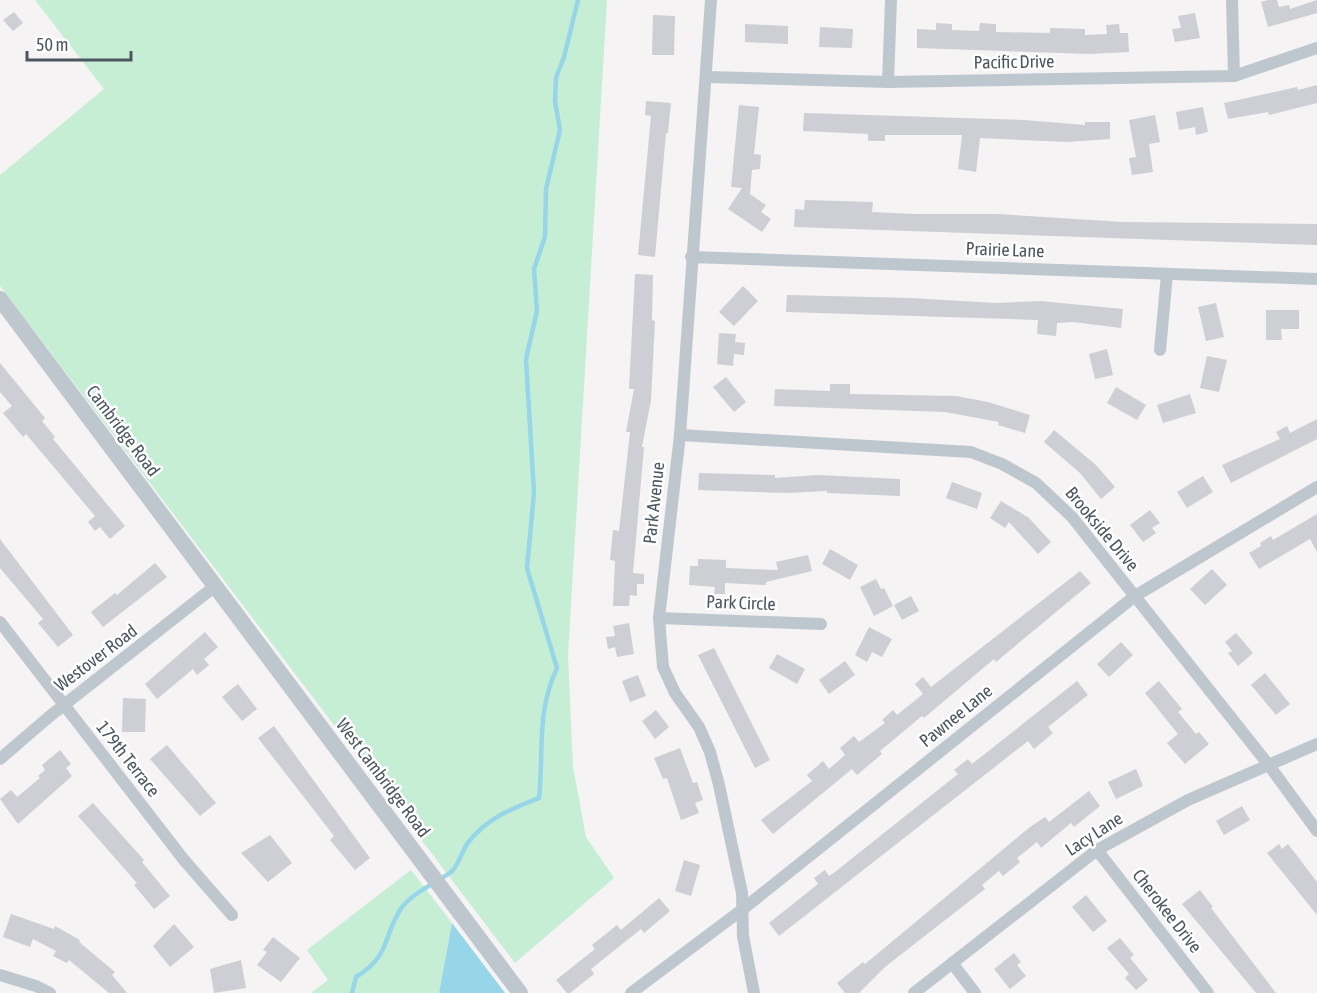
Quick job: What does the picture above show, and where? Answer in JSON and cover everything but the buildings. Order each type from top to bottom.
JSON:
[{"type":"street","name":"Park Avenue","points":[[711,0],[680,435],[659,618],[663,667],[675,693],[699,727],[710,752],[743,909],[744,944],[754,993]]},
{"type":"street","points":[[888,82],[891,0]]},
{"type":"street","points":[[1232,0],[1234,76]]},
{"type":"street","name":"Pacific Drive","points":[[707,77],[888,82],[1234,76],[1317,48]]},
{"type":"street","name":"Prairie Lane","points":[[691,257],[1317,279]]},
{"type":"street","points":[[1160,350],[1167,274]]},
{"type":"street","name":"Cambridge Road","points":[[0,299],[214,587]]},
{"type":"street","name":"Brookside Drive","points":[[680,435],[971,452],[1002,464],[1036,483],[1072,517],[1136,596],[1268,764],[1317,831]]},
{"type":"street","name":"Pawnee Lane","points":[[631,993],[743,909],[1136,596],[1317,487]]},
{"type":"street","name":"Westover Road","points":[[0,759],[63,706],[214,587]]},
{"type":"street","name":"West Cambridge Road","points":[[214,587],[520,993]]},
{"type":"street","name":"Park Circle","points":[[659,618],[821,624]]},
{"type":"street","name":"179th Terrace","points":[[0,622],[184,860],[232,915]]},
{"type":"street","name":"Lacy Lane","points":[[914,993],[1097,850],[1188,800],[1317,744]]},
{"type":"street","name":"Cherokee Drive","points":[[1097,850],[1208,993]]},
{"type":"street","points":[[952,963],[975,993]]},
{"type":"street","points":[[0,975],[36,986],[50,993]]},
{"type":"green space","points":[[35,0],[607,0],[568,656],[573,766],[586,837],[614,878],[515,963],[0,286],[0,175],[104,89]]},
{"type":"green space","points":[[411,870],[452,923],[439,993],[311,993],[328,980],[307,950]]},
{"type":"water","points":[[452,923],[505,993],[439,993]]},
{"type":"waterway","points":[[352,993],[356,977],[375,962],[404,904],[451,872],[467,844],[490,821],[539,798],[543,716],[550,685],[557,668],[527,568],[534,493],[526,359],[537,311],[534,269],[545,237],[546,189],[560,130],[555,101],[556,78],[564,57],[578,0]]}]
